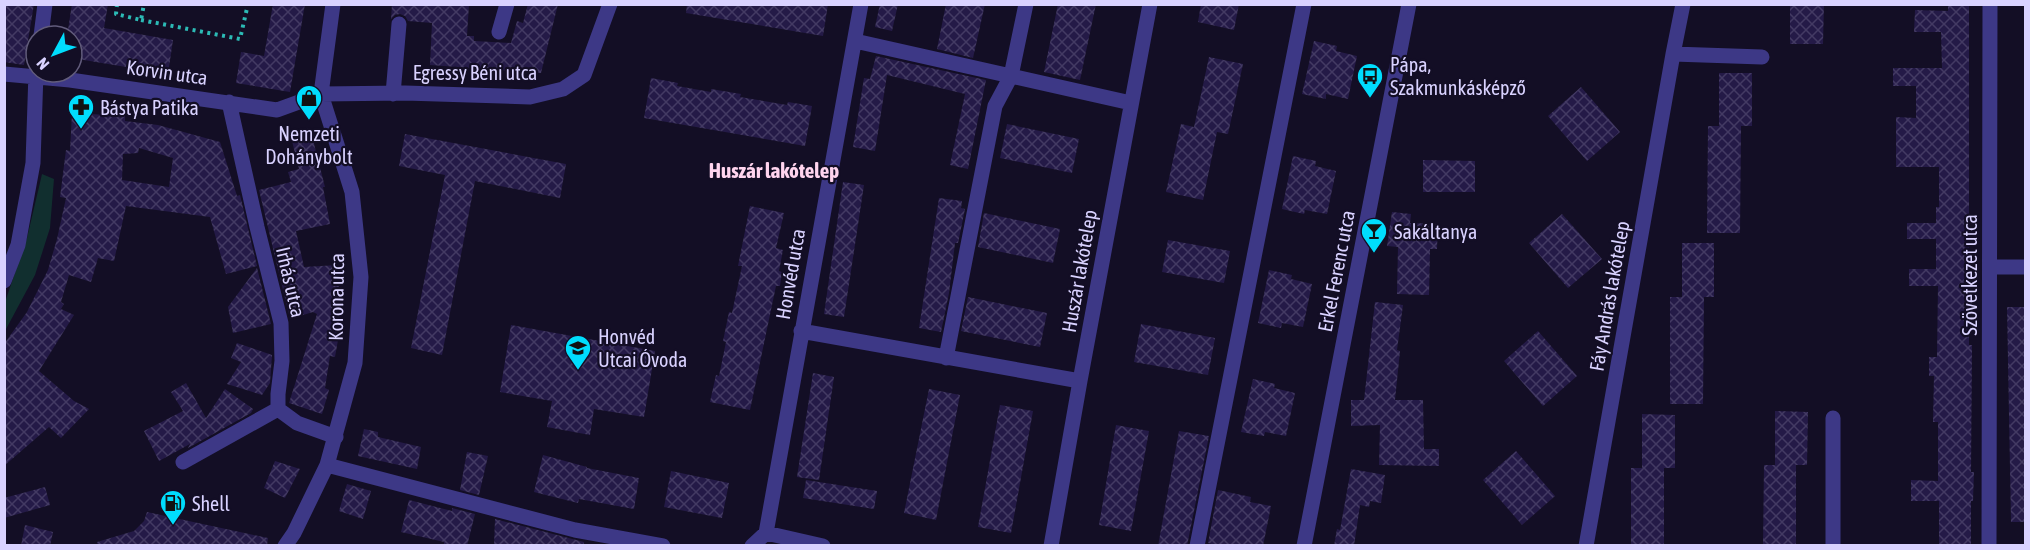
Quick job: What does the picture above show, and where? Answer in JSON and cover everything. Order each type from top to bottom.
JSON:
[{"type":"street","points":[[42,24],[45,4]]},
{"type":"street","name":"Korona utca","points":[[285,546],[294,533],[327,465],[356,363],[361,277],[352,192],[321,94],[333,4]]},
{"type":"street","points":[[499,32],[507,4]]},
{"type":"street","name":"Egressy Béni utca","points":[[321,94],[405,93],[530,97],[563,89],[585,75],[610,4]]},
{"type":"street","name":"Honvéd utca","points":[[766,533],[861,4]]},
{"type":"street","points":[[946,358],[994,106],[1011,76],[1026,4]]},
{"type":"street","name":"Huszár lakótelep","points":[[1051,546],[1150,4]]},
{"type":"street","points":[[1197,546],[1304,4]]},
{"type":"street","name":"Erkel Ferenc utca","points":[[1304,546],[1409,4]]},
{"type":"street","name":"Fáy András lakótelep","points":[[1586,546],[1672,54],[1683,4]]},
{"type":"street","name":"Szövetkezet utca","points":[[1989,546],[1990,4]]},
{"type":"street","points":[[393,94],[399,24]]},
{"type":"street","points":[[855,41],[1131,103]]},
{"type":"street","points":[[1672,54],[1762,57]]},
{"type":"street","name":"Korvin utca","points":[[4,74],[24,74]]},
{"type":"street","name":"Korvin utca","points":[[84,81],[277,110],[321,94]]},
{"type":"street","points":[[4,281],[18,245],[33,163],[36,84]]},
{"type":"street","name":"Irhás utca","points":[[230,102],[257,227],[281,322],[282,361],[278,394],[279,410]]},
{"type":"street","points":[[1990,267],[2025,267]]},
{"type":"street","points":[[801,331],[1080,381]]},
{"type":"street","points":[[183,462],[279,410],[297,423],[336,437]]},
{"type":"street","points":[[1833,418],[1833,546]]},
{"type":"street","points":[[327,465],[575,530],[663,546]]},
{"type":"street","points":[[752,546],[766,533],[823,546]]},
{"type":"path","points":[[117,4],[116,14],[240,39],[248,4]]},
{"type":"path","points":[[141,20],[144,4]]},
{"type":"green space","points":[[42,174],[54,179],[50,228],[35,275],[5,331],[5,302],[27,238]]},
{"type":"building","points":[[4,4],[34,4],[31,24],[24,24],[24,65],[4,62]]},
{"type":"building","points":[[72,4],[108,4],[104,28],[173,40],[168,74],[84,60],[84,24],[69,24]]},
{"type":"building","points":[[273,4],[305,4],[290,92],[236,83],[241,52],[264,56]]},
{"type":"building","points":[[392,4],[469,4],[467,36],[474,36],[474,41],[511,43],[517,21],[523,23],[528,4],[558,4],[541,73],[430,65],[432,23],[408,21],[400,14],[391,19]]},
{"type":"building","points":[[687,4],[828,4],[823,36],[686,13]]},
{"type":"building","points":[[880,4],[898,4],[892,31],[875,27]]},
{"type":"building","points":[[946,4],[985,4],[973,58],[937,49]]},
{"type":"building","points":[[1058,4],[1096,4],[1080,80],[1044,72]]},
{"type":"building","points":[[1201,4],[1239,4],[1234,30],[1198,22]]},
{"type":"building","points":[[1790,4],[1824,4],[1823,44],[1790,44]]},
{"type":"building","points":[[1948,4],[1969,4],[1969,345],[1972,345],[1971,472],[1974,472],[1973,501],[1971,501],[1971,546],[1939,546],[1939,501],[1911,501],[1911,480],[1938,481],[1938,422],[1933,422],[1934,376],[1929,376],[1929,357],[1937,357],[1938,286],[1909,286],[1909,269],[1936,269],[1936,239],[1907,239],[1907,223],[1936,223],[1936,207],[1939,207],[1939,167],[1896,167],[1896,117],[1916,118],[1916,86],[1893,86],[1893,68],[1942,68],[1941,32],[1914,32],[1915,10],[1948,11]]},
{"type":"building","points":[[1314,41],[1337,46],[1336,51],[1357,56],[1348,99],[1326,94],[1326,99],[1302,94]]},
{"type":"building","points":[[876,56],[986,80],[968,169],[950,165],[965,94],[887,75],[875,151],[853,147],[864,78],[870,79]]},
{"type":"building","points":[[1209,57],[1243,64],[1228,134],[1217,132],[1203,200],[1166,192],[1181,124],[1194,127]]},
{"type":"building","points":[[1719,73],[1752,73],[1752,126],[1741,126],[1740,233],[1707,233],[1708,126],[1719,126]]},
{"type":"building","points":[[651,78],[678,83],[677,86],[711,92],[711,89],[741,94],[740,97],[787,105],[788,102],[812,106],[805,146],[644,118]]},
{"type":"building","points":[[1581,87],[1620,132],[1587,161],[1548,116]]},
{"type":"building","points":[[72,113],[125,116],[125,121],[158,125],[220,142],[237,196],[240,195],[257,266],[226,274],[210,217],[126,206],[114,261],[98,258],[91,282],[69,275],[61,309],[74,315],[39,371],[74,401],[89,409],[61,438],[49,427],[4,466],[4,344],[27,312],[48,270],[66,198],[60,197],[66,150],[70,151]],"holes":[[[139,148],[173,158],[169,187],[122,180],[123,154],[138,153]]]},
{"type":"building","points":[[1007,124],[1079,139],[1072,173],[1000,158]]},
{"type":"building","points":[[310,128],[325,187],[323,187],[330,224],[296,231],[304,267],[338,265],[341,323],[335,357],[330,356],[325,388],[329,390],[322,414],[289,403],[317,314],[313,312],[290,319],[259,190],[291,182],[288,172],[299,169],[290,133]]},
{"type":"building","points":[[405,134],[566,164],[560,198],[475,181],[442,355],[411,348],[445,175],[399,166]]},
{"type":"building","points":[[1293,156],[1316,161],[1315,166],[1336,171],[1327,214],[1305,210],[1304,214],[1282,209]]},
{"type":"building","points":[[1423,160],[1475,161],[1475,192],[1423,192]]},
{"type":"building","points":[[843,182],[864,185],[844,317],[824,314]]},
{"type":"building","points":[[939,198],[962,201],[961,208],[965,209],[958,243],[955,243],[949,293],[941,332],[919,328]]},
{"type":"building","points":[[750,206],[784,213],[776,248],[783,250],[779,271],[782,272],[780,286],[776,286],[750,410],[710,402],[716,375],[719,376],[729,312],[732,313],[742,266],[738,266]]},
{"type":"building","points":[[1392,212],[1411,214],[1410,223],[1438,224],[1437,249],[1430,249],[1429,295],[1397,294],[1398,247],[1387,246]]},
{"type":"building","points":[[984,213],[1060,229],[1053,263],[978,247]]},
{"type":"building","points":[[1562,214],[1602,259],[1568,288],[1529,243]]},
{"type":"building","points":[[1168,240],[1230,251],[1224,283],[1162,272]]},
{"type":"building","points":[[1682,243],[1714,243],[1714,297],[1704,297],[1703,404],[1670,404],[1670,297],[1682,297]]},
{"type":"building","points":[[257,268],[271,324],[233,333],[228,307]]},
{"type":"building","points":[[1269,270],[1292,275],[1291,279],[1312,284],[1303,327],[1282,323],[1281,328],[1258,323]]},
{"type":"building","points":[[968,297],[1047,313],[1040,347],[961,331]]},
{"type":"building","points":[[1375,302],[1403,305],[1397,350],[1400,351],[1395,400],[1423,400],[1424,449],[1439,449],[1439,466],[1379,465],[1380,425],[1351,426],[1351,400],[1364,400]]},
{"type":"building","points":[[2007,307],[2025,307],[2025,522],[2011,522]]},
{"type":"building","points":[[1141,324],[1215,338],[1208,375],[1134,362]]},
{"type":"building","points":[[511,325],[655,351],[644,417],[594,409],[590,435],[547,427],[552,401],[500,392]]},
{"type":"building","points":[[1538,331],[1577,376],[1543,406],[1504,361]]},
{"type":"building","points":[[237,343],[272,355],[270,383],[262,395],[227,384],[241,362],[231,358]]},
{"type":"building","points":[[813,373],[834,377],[819,480],[797,477]]},
{"type":"building","points":[[1253,379],[1275,384],[1274,388],[1295,393],[1286,436],[1265,432],[1264,436],[1241,432]]},
{"type":"building","points":[[186,383],[206,418],[225,389],[253,409],[251,413],[188,448],[190,444],[159,461],[144,431],[183,411],[171,392]]},
{"type":"building","points":[[929,389],[960,395],[936,520],[904,513]]},
{"type":"building","points":[[1000,405],[1033,411],[1011,533],[978,527]]},
{"type":"building","points":[[1775,411],[1808,412],[1807,465],[1796,465],[1796,546],[1763,546],[1764,465],[1775,465]]},
{"type":"building","points":[[1642,414],[1675,415],[1675,468],[1664,468],[1664,546],[1631,546],[1631,468],[1642,468]]},
{"type":"building","points":[[1116,425],[1149,431],[1131,531],[1099,525]]},
{"type":"building","points":[[364,429],[378,432],[378,437],[421,447],[417,469],[358,456]]},
{"type":"building","points":[[1179,431],[1209,436],[1187,546],[1158,546]]},
{"type":"building","points":[[1516,451],[1555,496],[1522,525],[1483,480]]},
{"type":"building","points":[[467,452],[488,456],[479,495],[460,490]]},
{"type":"building","points":[[543,455],[587,468],[639,478],[634,509],[579,499],[578,503],[534,492]]},
{"type":"building","points":[[275,461],[300,469],[285,498],[264,488]]},
{"type":"building","points":[[1351,469],[1385,475],[1381,503],[1370,501],[1369,507],[1360,505],[1354,546],[1334,546],[1337,529],[1340,530]]},
{"type":"building","points":[[671,471],[729,483],[722,518],[664,507]]},
{"type":"building","points":[[806,480],[877,491],[874,509],[803,498]]},
{"type":"building","points":[[347,484],[371,491],[363,519],[339,511]]},
{"type":"building","points":[[45,487],[50,505],[4,518],[4,498]]},
{"type":"building","points":[[1218,490],[1251,497],[1250,502],[1271,506],[1263,546],[1219,546],[1208,543]]},
{"type":"building","points":[[409,500],[452,511],[452,508],[475,514],[467,546],[444,546],[444,542],[401,532]]},
{"type":"building","name":"Shell","points":[[147,512],[268,538],[267,546],[98,546],[97,542],[134,531],[144,521]]},
{"type":"building","points":[[495,519],[584,542],[584,546],[494,546]]},
{"type":"building","points":[[25,525],[53,532],[50,546],[21,546]]},
{"type":"place","name":"Pápa, Szakmunkásképző","points":[[1370,99]]},
{"type":"place","name":"Nemzeti Dohánybolt","points":[[309,121]]},
{"type":"place","name":"Bástya Patika","points":[[81,130]]},
{"type":"place","name":"Sakáltanya","points":[[1374,254]]},
{"type":"place","name":"Honvéd Utcai Óvoda","points":[[578,371]]},
{"type":"place","name":"Shell","points":[[173,526]]},
{"type":"district","name":"Huszár lakótelep","points":[[774,170]]}]
